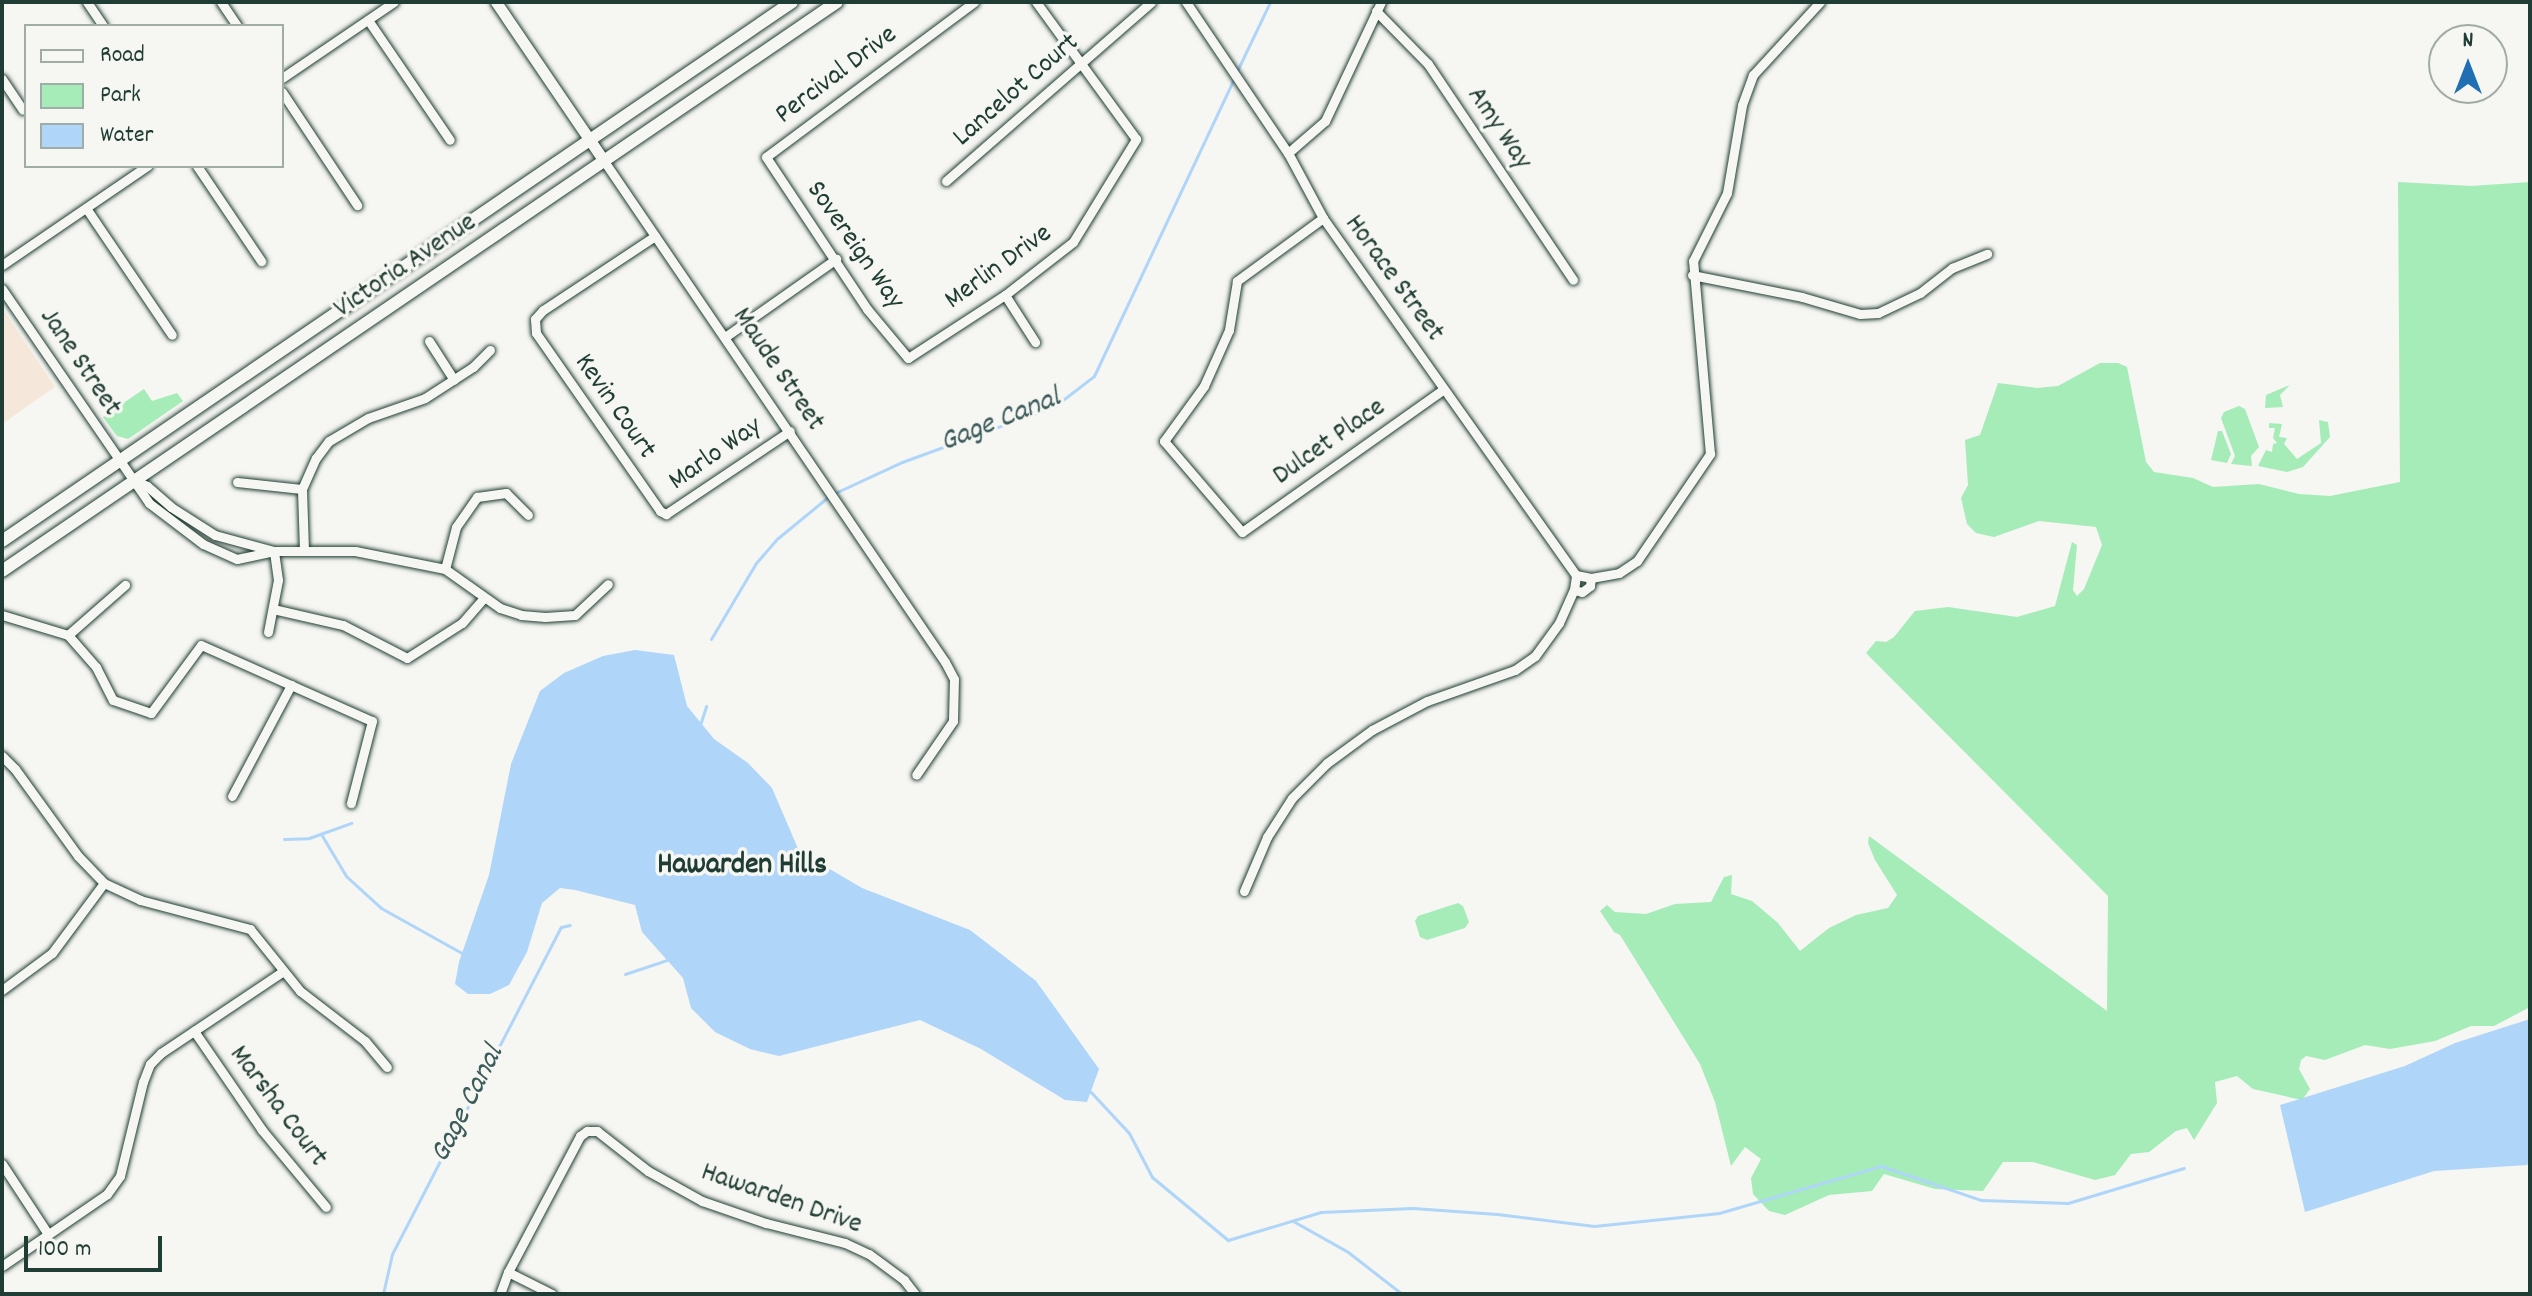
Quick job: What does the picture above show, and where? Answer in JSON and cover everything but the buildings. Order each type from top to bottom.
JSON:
[{"type":"main road","name":"Victoria Avenue","points":[[2,541],[792,2]]},
{"type":"main road","name":"Victoria Avenue","points":[[2,571],[837,2]]},
{"type":"street","points":[[87,2],[102,24]]},
{"type":"street","points":[[221,2],[236,24]]},
{"type":"street","points":[[284,77],[394,2]]},
{"type":"street","name":"Maude Street","points":[[496,2],[790,431],[954,679],[953,721],[916,775]]},
{"type":"street","name":"Percival Drive","points":[[766,157],[974,2]]},
{"type":"street","name":"Merlin Drive","points":[[908,358],[1005,295],[1073,242],[1136,139],[1036,2]]},
{"type":"street","name":"Lancelot Court","points":[[946,181],[1083,65],[1151,2]]},
{"type":"street","name":"Horace Street","points":[[1186,2],[1288,153],[1323,218],[1576,575]]},
{"type":"street","points":[[1244,891],[1267,837],[1292,798],[1327,763],[1372,730],[1427,701],[1515,670],[1535,656],[1559,623],[1574,590],[1576,575],[1591,578],[1619,573],[1637,561],[1710,454],[1692,275],[1697,248],[1727,193],[1742,105],[1753,75],[1820,2]]},
{"type":"street","points":[[1288,153],[1325,121],[1378,6]]},
{"type":"street","name":"Amy Way","points":[[1378,6],[1428,64],[1573,280]]},
{"type":"street","points":[[368,20],[450,140]]},
{"type":"street","points":[[2,79],[23,110]]},
{"type":"street","points":[[284,95],[357,205]]},
{"type":"street","name":"Sovereign Way","points":[[766,157],[867,309],[908,358]]},
{"type":"street","points":[[2,265],[144,168]]},
{"type":"street","points":[[198,168],[261,261]]},
{"type":"street","points":[[86,208],[172,335]]},
{"type":"street","name":"Dulcet Place","points":[[1323,218],[1237,281],[1229,330],[1204,386],[1164,441],[1242,532],[1444,389]]},
{"type":"street","name":"Kevin Court","points":[[655,236],[543,310],[535,319],[536,333],[660,511],[666,514]]},
{"type":"street","points":[[1692,275],[1802,297],[1860,314],[1878,313],[1920,293],[1952,268],[1987,254]]},
{"type":"street","points":[[725,337],[836,259]]},
{"type":"street","name":"Jane Street","points":[[2,289],[120,461],[163,516],[203,544],[237,559],[258,558],[274,551]]},
{"type":"street","points":[[1005,295],[1035,342]]},
{"type":"street","points":[[429,341],[454,380]]},
{"type":"street","points":[[304,550],[302,489],[316,458],[346,429],[425,398],[454,380],[490,350]]},
{"type":"street","name":"Marlo Way","points":[[666,514],[790,431]]},
{"type":"street","points":[[134,480],[215,535],[274,551],[355,551],[445,569],[484,598],[521,615],[575,615],[608,584]]},
{"type":"street","points":[[237,482],[302,489]]},
{"type":"street","points":[[445,569],[456,527],[477,497],[506,493],[528,515]]},
{"type":"street","points":[[268,632],[278,580],[274,551]]},
{"type":"street","points":[[1574,590],[1582,592],[1590,586],[1591,578]]},
{"type":"street","points":[[68,635],[125,585]]},
{"type":"street","points":[[273,609],[343,625],[407,658],[462,623],[484,598]]},
{"type":"street","points":[[2,615],[68,635],[96,667],[113,700],[151,713],[201,645],[372,721],[351,803]]},
{"type":"street","points":[[232,796],[291,685]]},
{"type":"street","points":[[2,756],[15,769],[78,856],[104,883],[140,900],[250,929],[300,991],[365,1041],[387,1067]]},
{"type":"street","points":[[2,990],[52,953],[104,883]]},
{"type":"street","points":[[2,1266],[107,1194],[120,1176],[150,1064],[282,972]]},
{"type":"street","name":"Marsha Court","points":[[194,1031],[262,1130],[326,1207]]},
{"type":"street","name":"Hawarden Drive","points":[[508,1272],[580,1136],[587,1131],[597,1131],[648,1171],[702,1201],[766,1223],[845,1243],[869,1254],[904,1280],[915,1294]]},
{"type":"street","points":[[2,1164],[48,1234]]},
{"type":"street","points":[[500,1294],[508,1272],[552,1294]]},
{"type":"shaded area","points":[[2,308],[55,387],[2,424]]},
{"type":"green space","points":[[2398,182],[2471,186],[2530,182],[2530,1007],[2494,1026],[2471,1026],[2435,1041],[2390,1049],[2365,1045],[2325,1060],[2306,1056],[2301,1060],[2299,1069],[2310,1089],[2302,1100],[2253,1089],[2237,1076],[2215,1082],[2217,1103],[2194,1140],[2187,1128],[2176,1131],[2149,1152],[2131,1154],[2115,1175],[2095,1180],[2033,1162],[2003,1162],[1983,1191],[1935,1189],[1884,1174],[1872,1191],[1829,1195],[1785,1215],[1769,1211],[1753,1194],[1751,1178],[1761,1159],[1745,1147],[1731,1166],[1715,1102],[1700,1064],[1620,935],[1614,932],[1600,911],[1607,905],[1615,912],[1646,914],[1675,904],[1711,902],[1724,877],[1732,875],[1731,894],[1752,901],[1778,923],[1800,951],[1829,928],[1856,915],[1888,908],[1897,895],[1875,860],[1868,843],[1869,836],[2107,1011],[2108,896],[1866,653],[1876,641],[1886,642],[1894,637],[1915,611],[1948,607],[2017,617],[2055,606],[2072,542],[2077,545],[2073,590],[2077,596],[2084,589],[2102,545],[2096,527],[2039,521],[1994,537],[1976,533],[1967,524],[1961,498],[1968,485],[1965,440],[1980,435],[1998,383],[2037,388],[2058,386],[2100,363],[2118,363],[2127,367],[2146,462],[2154,472],[2193,478],[2213,487],[2259,484],[2299,494],[2330,496],[2400,482]]},
{"type":"green space","points":[[2290,385],[2280,395],[2283,407],[2265,408],[2266,395]]},
{"type":"green space","points":[[144,389],[152,401],[177,393],[183,401],[128,439],[117,436],[103,417]]},
{"type":"green space","points":[[2239,406],[2245,409],[2259,447],[2251,456],[2252,466],[2231,464],[2235,456],[2221,418],[2224,412]]},
{"type":"green space","points":[[2319,420],[2328,422],[2330,437],[2303,467],[2287,472],[2258,466],[2266,450],[2272,452],[2273,444],[2277,443],[2273,438],[2275,428],[2269,428],[2269,423],[2282,424],[2279,437],[2287,438],[2284,444],[2297,459],[2321,443]]},
{"type":"green space","points":[[2218,431],[2222,431],[2231,454],[2227,463],[2211,460]]},
{"type":"green space","points":[[1458,903],[1463,906],[1469,922],[1465,928],[1427,940],[1420,937],[1415,921],[1418,916]]},
{"type":"water","points":[[635,650],[674,655],[687,706],[714,739],[748,763],[772,788],[799,851],[862,888],[970,930],[1036,981],[1099,1069],[1087,1102],[1065,1100],[981,1049],[920,1020],[779,1056],[750,1049],[715,1032],[691,1008],[683,978],[642,932],[635,905],[575,890],[560,888],[542,903],[527,952],[509,985],[490,994],[468,994],[455,984],[459,962],[489,875],[511,764],[540,691],[564,673],[603,656]]},
{"type":"water","points":[[2530,1019],[2530,1161],[2527,1165],[2434,1171],[2305,1212],[2280,1105],[2405,1066],[2455,1043]]},
{"type":"waterway","name":"Gage Canal","points":[[1237,71],[1270,2]]},
{"type":"waterway","name":"Gage Canal","points":[[835,493],[902,462],[1055,406],[1094,376],[1234,78]]},
{"type":"waterway","name":"Gage Canal","points":[[711,639],[756,563],[778,538],[828,497]]},
{"type":"waterway","points":[[700,725],[706,706]]},
{"type":"waterway","points":[[284,839],[309,838],[351,823]]},
{"type":"waterway","points":[[321,834],[346,876],[381,908],[462,953]]},
{"type":"waterway","name":"Gage Canal","points":[[383,1294],[392,1254],[561,927],[570,925]]},
{"type":"waterway","points":[[625,974],[670,959]]},
{"type":"waterway","points":[[1088,1089],[1129,1133],[1152,1177],[1228,1240],[1321,1212],[1413,1208],[1594,1226],[1719,1213],[1881,1166],[1981,1200],[2068,1203],[2184,1168]]},
{"type":"waterway","points":[[1293,1221],[1348,1252],[1402,1294]]},
{"type":"district","name":"Hawarden Hills","points":[[742,867]]}]
